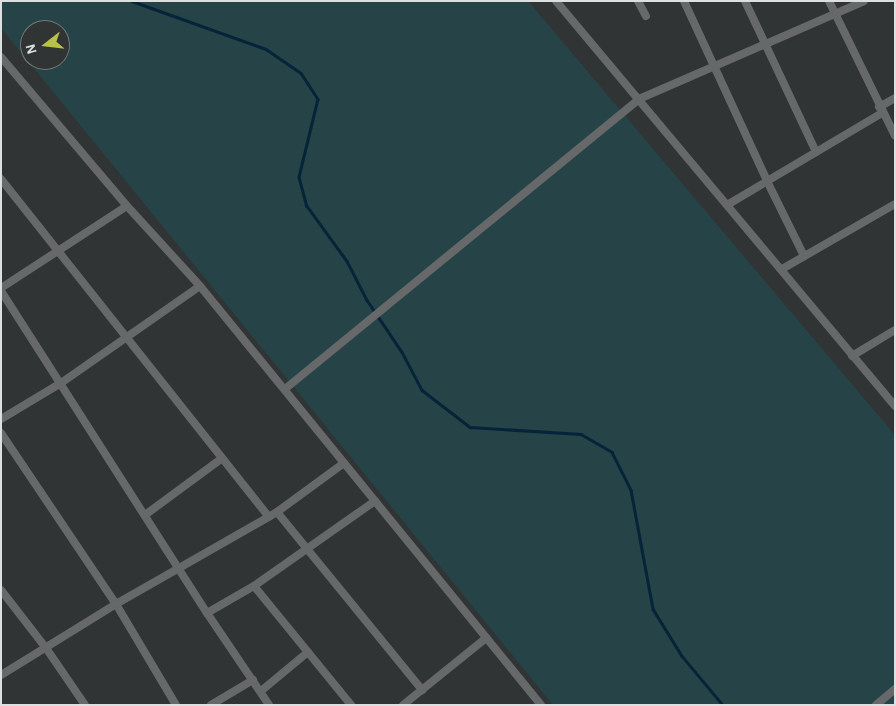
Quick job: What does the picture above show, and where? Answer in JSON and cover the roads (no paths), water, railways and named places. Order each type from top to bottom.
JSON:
[{"type":"street","points":[[556,1],[895,405]]},
{"type":"street","points":[[638,1],[646,16]]},
{"type":"street","points":[[684,1],[767,181],[804,256]]},
{"type":"street","points":[[745,1],[816,152]]},
{"type":"street","points":[[828,1],[880,110],[895,136]]},
{"type":"street","points":[[285,389],[639,99],[864,1]]},
{"type":"street","points":[[1,57],[127,206],[200,286],[486,638],[537,704]]},
{"type":"street","points":[[727,205],[816,152],[895,98]]},
{"type":"street","points":[[1,179],[128,338],[221,459],[269,517]]},
{"type":"street","points":[[782,269],[895,204]]},
{"type":"street","points":[[127,206],[1,290],[207,613],[269,705]]},
{"type":"street","points":[[1,419],[61,383],[200,286]]},
{"type":"street","points":[[852,356],[895,330]]},
{"type":"street","points":[[1,433],[116,604],[176,705]]},
{"type":"street","points":[[145,515],[221,459]]},
{"type":"street","points":[[1,675],[116,604],[269,517],[344,463]]},
{"type":"street","points":[[207,613],[254,586],[374,501]]},
{"type":"street","points":[[277,512],[422,690]]},
{"type":"street","points":[[254,586],[351,705]]},
{"type":"street","points":[[1,590],[46,648],[85,705]]},
{"type":"street","points":[[403,705],[486,638]]},
{"type":"street","points":[[261,691],[308,652]]},
{"type":"street","points":[[211,705],[253,680]]},
{"type":"street","points":[[876,705],[895,690]]},
{"type":"waterway","points":[[132,1],[266,49],[301,73],[318,99],[299,177],[307,206],[347,261],[367,300],[402,352],[422,390],[470,427],[581,434],[612,452],[631,490],[653,609],[682,656],[723,705]]}]
